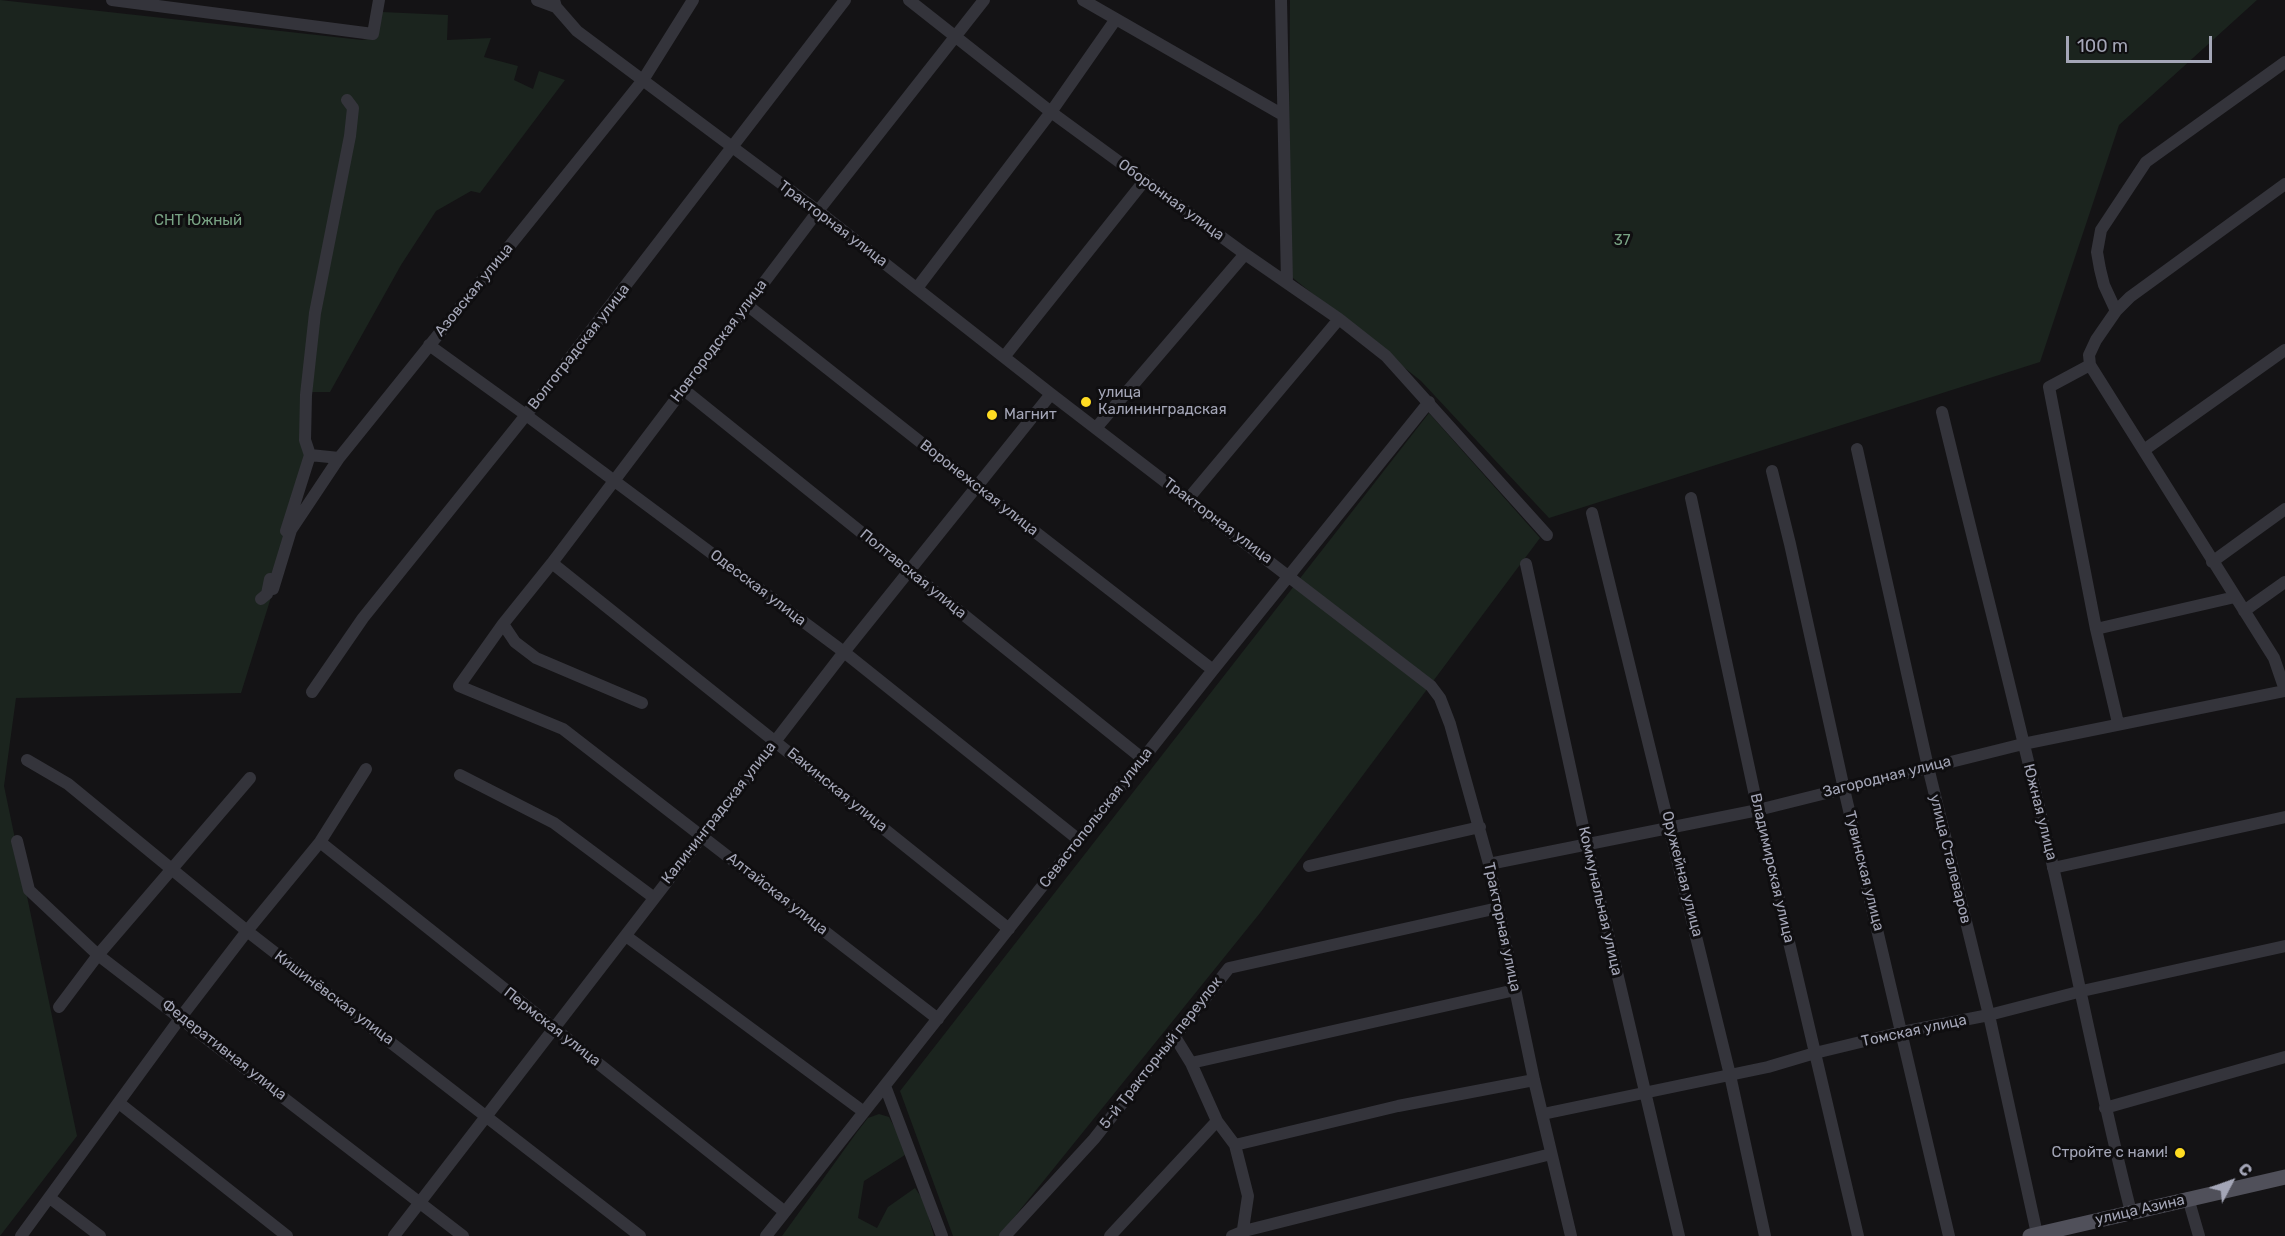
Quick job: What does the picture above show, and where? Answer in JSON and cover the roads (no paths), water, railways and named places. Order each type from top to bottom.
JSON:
[{"type":"main road","name":"улица Азина","points":[[2034,1235],[2188,1198],[2285,1178]]},
{"type":"street","points":[[112,0],[373,34],[379,0]]},
{"type":"street","points":[[537,0],[555,4]]},
{"type":"street","name":"Азовская улица","points":[[273,589],[291,530],[339,458],[644,80],[693,0]]},
{"type":"street","name":"Волгоградская улица","points":[[312,692],[363,618],[526,415],[845,0]]},
{"type":"street","name":"Оборонная улица","points":[[909,0],[1051,112],[1245,255],[1339,319],[1386,356],[1547,535]]},
{"type":"street","name":"Новгородская улица","points":[[459,686],[503,624],[552,563],[818,211],[984,0]]},
{"type":"street","points":[[1083,0],[1283,115]]},
{"type":"street","points":[[1281,0],[1287,282]]},
{"type":"street","name":"Тракторная улица","points":[[555,4],[577,31],[818,211],[1051,394],[1431,686],[1440,698],[1450,724],[1480,827],[1534,1080],[1571,1236]]},
{"type":"street","points":[[917,288],[1051,112],[1116,19]]},
{"type":"street","points":[[2116,311],[2104,285],[2100,269],[2097,252],[2101,230],[2146,162],[2285,62]]},
{"type":"street","points":[[261,599],[267,594],[310,454],[305,440],[308,374],[315,313],[350,136],[353,108],[346,100]]},
{"type":"street","points":[[1004,357],[1145,180]]},
{"type":"street","points":[[2285,184],[2130,297],[2116,311],[2089,355],[2090,365],[2274,658],[2285,690]]},
{"type":"street","points":[[1096,428],[1245,255]]},
{"type":"street","name":"Воронежская улица","points":[[747,305],[1213,670]]},
{"type":"street","points":[[1188,499],[1339,319]]},
{"type":"street","name":"Одесская улица","points":[[429,345],[844,652],[1079,840]]},
{"type":"street","points":[[2144,450],[2285,350]]},
{"type":"street","points":[[2090,365],[2049,387],[2096,629],[2118,723]]},
{"type":"street","name":"Полтавская улица","points":[[683,389],[1143,759]]},
{"type":"street","name":"Калининградская улица","points":[[394,1236],[844,652],[1051,394]]},
{"type":"street","name":"Севастопольская улица","points":[[766,1236],[1213,670],[1429,402]]},
{"type":"street","name":"Южная улица","points":[[1942,412],[2054,868],[2082,991],[2105,1108],[2131,1212]]},
{"type":"street","name":"улица Сталеваров","points":[[1857,449],[1928,767],[1989,1015],[2034,1235]]},
{"type":"street","points":[[310,454],[339,458]]},
{"type":"street","name":"Тувинская улица","points":[[1772,471],[1949,1236]]},
{"type":"street","name":"Владимирская улица","points":[[1691,498],[1758,810],[1858,1236]]},
{"type":"street","points":[[2212,562],[2285,509]]},
{"type":"street","name":"Оружейная улица","points":[[1592,513],[1671,827],[1730,1075],[1765,1236]]},
{"type":"street","name":"Бакинская улица","points":[[552,563],[1009,929]]},
{"type":"street","name":"Коммунальная улица","points":[[1526,564],[1587,844],[1679,1236]]},
{"type":"street","points":[[2244,611],[2285,582]]},
{"type":"street","points":[[2096,629],[2235,597]]},
{"type":"street","points":[[503,624],[515,642],[536,658],[642,703]]},
{"type":"street","name":"Алтайская улица","points":[[459,686],[563,729],[938,1019]]},
{"type":"street","name":"Загородная улица","points":[[1489,864],[1758,810],[2023,744],[2285,690]]},
{"type":"street","name":"Кишинёвская улица","points":[[27,760],[68,784],[247,931],[640,1236]]},
{"type":"street","points":[[21,1236],[181,1017],[247,931],[320,842],[366,769]]},
{"type":"street","points":[[460,775],[554,823],[653,897]]},
{"type":"street","points":[[59,1007],[98,955],[250,778]]},
{"type":"street","points":[[2054,868],[2285,817]]},
{"type":"street","points":[[1309,866],[1480,827]]},
{"type":"street","name":"Федеративная улица","points":[[17,841],[29,890],[98,955],[463,1236]]},
{"type":"street","name":"Пермская улица","points":[[320,842],[785,1212]]},
{"type":"street","name":"5-й Тракторный переулок","points":[[1005,1236],[1094,1139],[1229,968],[1498,908]]},
{"type":"street","points":[[626,936],[864,1113]]},
{"type":"street","name":"Томская улица","points":[[1543,1114],[1768,1067],[1902,1032],[1989,1015],[2082,991],[2285,946]]},
{"type":"street","points":[[1191,1063],[1515,990]]},
{"type":"street","points":[[1175,1037],[1191,1063],[1217,1120],[1235,1145],[1248,1196],[1240,1234],[1551,1154]]},
{"type":"street","points":[[2105,1108],[2285,1057]]},
{"type":"street","points":[[1235,1145],[1398,1106],[1534,1080]]},
{"type":"street","points":[[885,1086],[942,1236]]},
{"type":"street","points":[[119,1103],[288,1236]]},
{"type":"street","points":[[1110,1236],[1217,1120]]},
{"type":"street","points":[[50,1198],[100,1236]]},
{"type":"street","points":[[2188,1198],[2199,1236]]},
{"type":"place","name":"улица Калининградская","points":[[1086,402]]},
{"type":"place","name":"Магнит","points":[[992,415]]},
{"type":"place","name":"Стройте с нами!","points":[[2180,1153]]},
{"type":"park label","name":"СНТ Южный","points":[[198,221]]},
{"type":"park label","name":"37","points":[[1622,241]]}]
